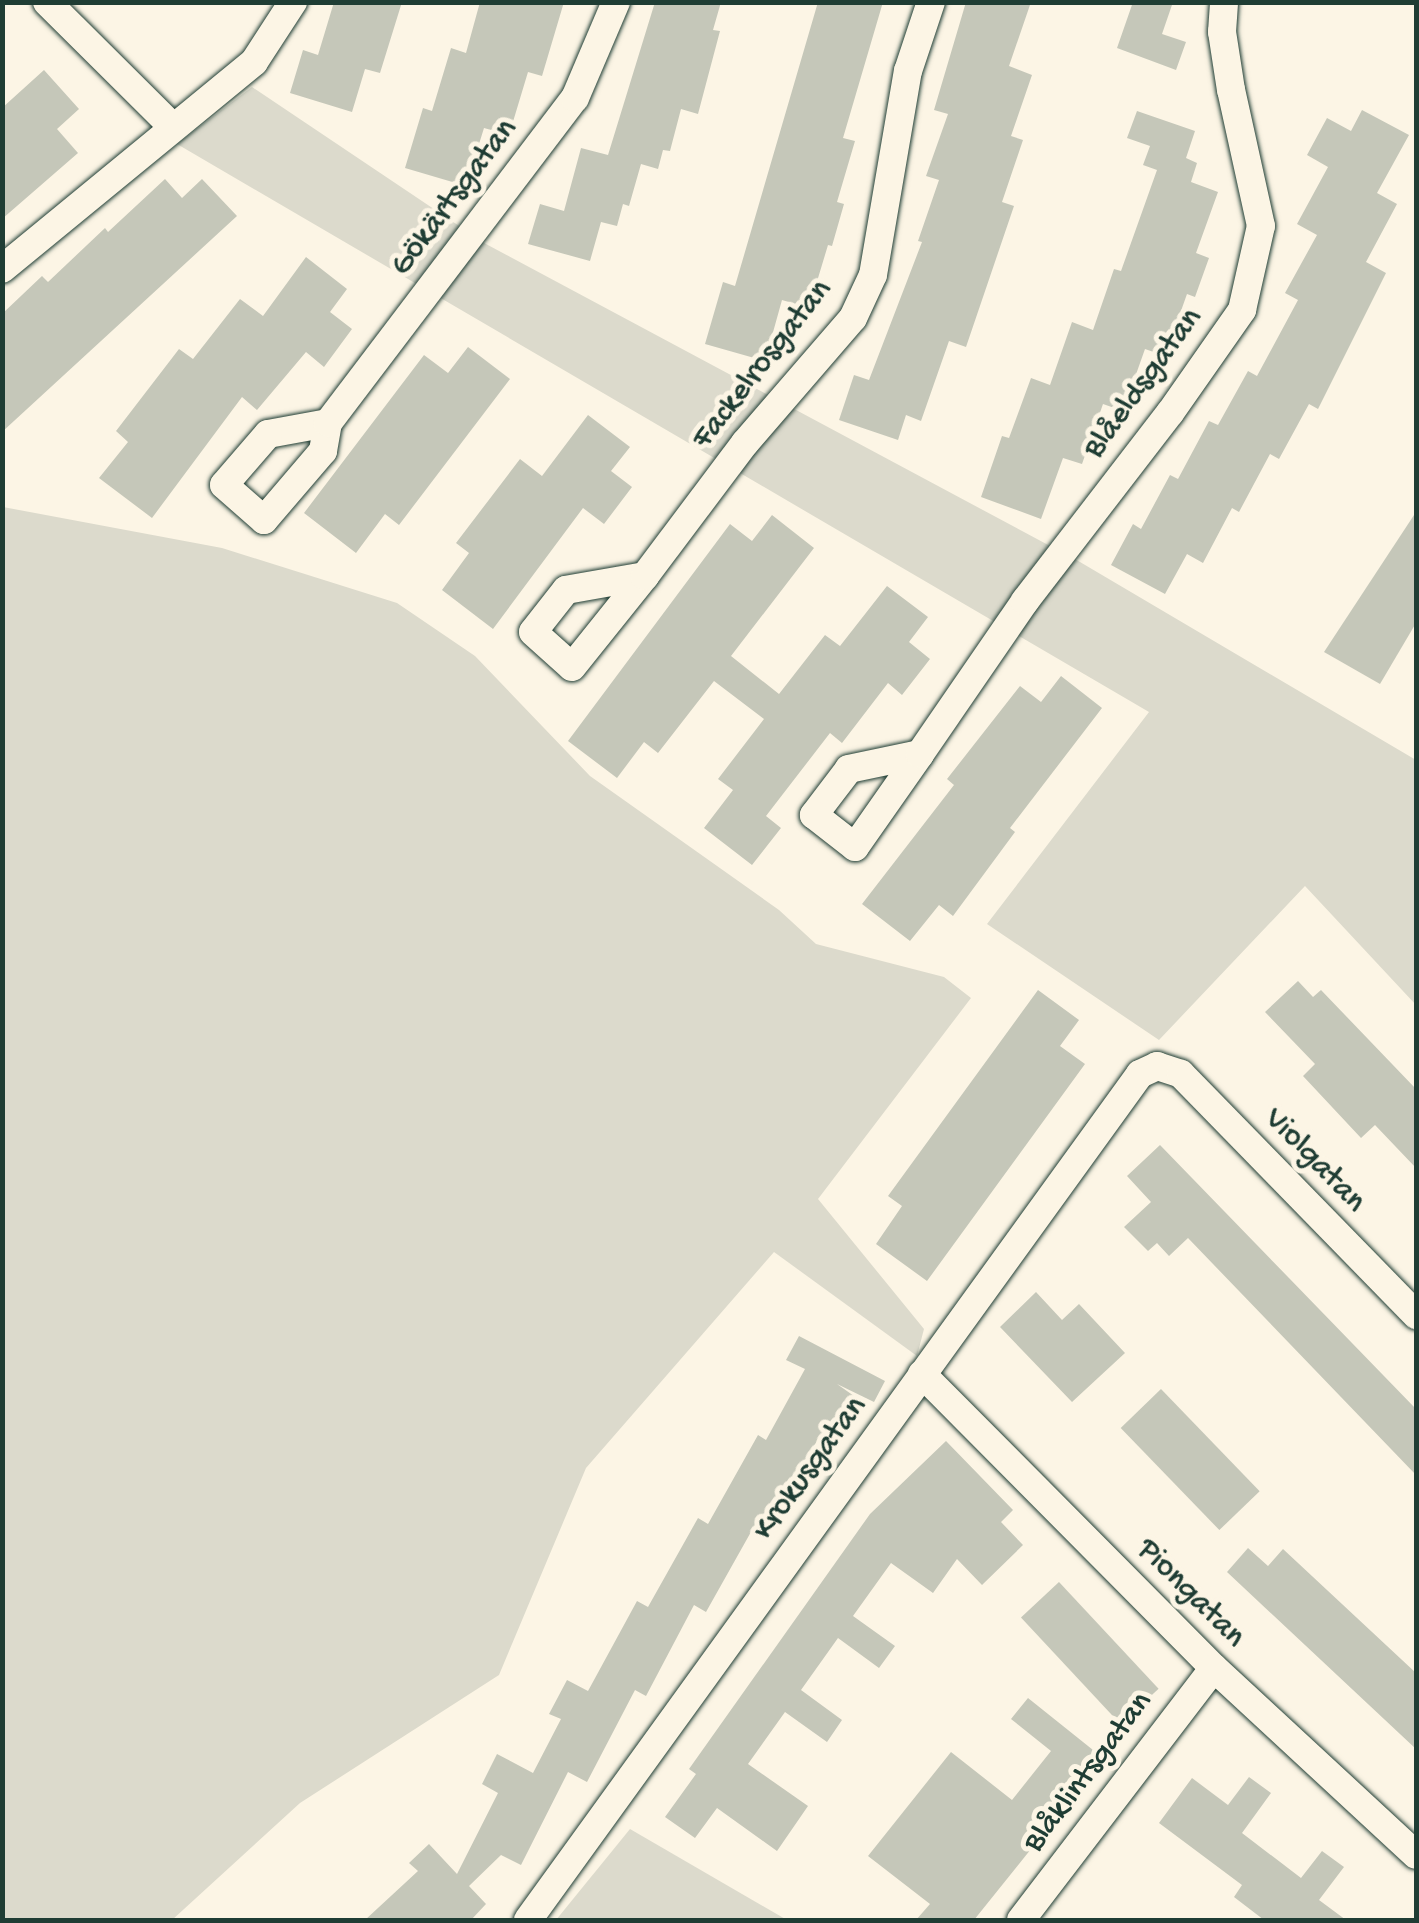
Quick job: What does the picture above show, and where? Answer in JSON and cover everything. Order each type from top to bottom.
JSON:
[{"type":"street","points":[[47,2],[171,125]]},
{"type":"street","points":[[2,269],[171,125],[254,62],[293,2]]},
{"type":"street","name":"Gökärtsgatan","points":[[328,423],[575,98],[616,2]]},
{"type":"street","name":"Fackelrosgatan","points":[[644,576],[744,443],[852,318],[873,275],[908,72],[931,2]]},
{"type":"street","name":"Blåeldsgatan","points":[[920,754],[1025,601],[1170,413],[1242,310],[1260,226],[1231,90],[1222,32],[1224,2]]},
{"type":"street","name":"Violgatan","points":[[1156,1066],[1181,1074],[1416,1315]]},
{"type":"street","name":"Krokusgatan","points":[[528,1920],[1130,1086],[1156,1066]]},
{"type":"street","name":"Piongatan","points":[[922,1374],[1214,1668],[1416,1855]]},
{"type":"street","name":"Blåklintsgatan","points":[[1020,1920],[1214,1668]]},
{"type":"shaded area","points":[[252,87],[486,244],[1080,562],[1416,760],[1416,1005],[1305,886],[1159,1040],[987,924],[1149,712],[177,144]]},
{"type":"shaded area","points":[[3,507],[222,548],[397,603],[475,656],[590,776],[779,910],[816,944],[944,977],[971,998],[818,1199],[924,1329],[917,1356],[774,1252],[586,1468],[499,1675],[300,1803],[172,1920],[3,1920]]},
{"type":"shaded area","points":[[630,1829],[787,1920],[556,1920]]},
{"type":"building","points":[[334,2],[402,2],[380,73],[365,69],[352,112],[290,93],[303,50],[318,55]]},
{"type":"building","points":[[480,2],[564,2],[542,76],[528,72],[509,135],[484,128],[466,186],[405,168],[423,108],[432,111],[451,48],[466,53]]},
{"type":"building","points":[[655,2],[721,2],[713,30],[720,31],[698,114],[681,109],[670,151],[663,150],[658,169],[641,164],[629,206],[623,204],[617,226],[601,222],[590,261],[528,244],[540,204],[564,211],[581,148],[608,155]]},
{"type":"building","points":[[818,2],[883,2],[843,138],[855,141],[837,202],[844,204],[832,246],[828,245],[809,308],[782,300],[765,361],[705,344],[723,282],[735,286]]},
{"type":"building","points":[[966,2],[1031,2],[1009,66],[1032,75],[1011,136],[1023,140],[1002,202],[1014,206],[966,347],[949,341],[921,421],[906,415],[898,440],[839,420],[854,375],[869,380],[922,242],[918,241],[939,180],[926,176],[948,114],[934,110]]},
{"type":"building","points":[[1133,2],[1173,2],[1162,34],[1186,42],[1176,70],[1117,48]]},
{"type":"building","points":[[44,70],[79,109],[57,129],[78,153],[2,219],[2,108]]},
{"type":"building","points":[[1362,110],[1409,135],[1377,193],[1397,204],[1366,262],[1386,273],[1318,409],[1309,404],[1279,459],[1270,454],[1239,512],[1232,508],[1203,563],[1187,554],[1165,594],[1111,565],[1133,524],[1141,529],[1170,475],[1178,479],[1209,421],[1218,425],[1248,371],[1257,376],[1298,300],[1285,293],[1317,235],[1297,224],[1328,167],[1307,155],[1327,118],[1351,131]]},
{"type":"building","points":[[1137,111],[1195,131],[1186,158],[1197,163],[1191,182],[1218,192],[1196,253],[1209,258],[1195,297],[1187,294],[1165,356],[1145,349],[1123,411],[1103,404],[1082,464],[1063,458],[1041,519],[981,497],[1002,436],[1009,438],[1031,378],[1050,385],[1072,322],[1093,330],[1114,269],[1121,271],[1157,170],[1143,165],[1150,146],[1127,138]]},
{"type":"building","points":[[165,179],[182,198],[202,179],[237,216],[2,432],[2,314],[42,276],[48,282]]},
{"type":"building","points":[[306,257],[347,289],[330,312],[352,329],[324,367],[306,352],[257,410],[242,397],[152,518],[99,478],[128,442],[116,431],[179,349],[193,359],[240,299],[263,316]]},
{"type":"building","points":[[468,347],[510,379],[399,525],[385,514],[356,553],[304,513],[424,355],[448,373]]},
{"type":"building","points":[[588,415],[630,447],[611,471],[632,487],[604,524],[583,508],[493,629],[442,590],[469,553],[456,543],[520,459],[542,476]]},
{"type":"building","points":[[1416,512],[1416,623],[1380,684],[1324,652]]},
{"type":"building","points":[[772,515],[814,548],[731,656],[779,694],[825,635],[840,646],[887,586],[928,617],[909,642],[930,659],[902,695],[888,683],[842,743],[830,733],[766,816],[781,828],[752,865],[704,828],[733,790],[718,779],[764,719],[714,681],[658,753],[644,742],[617,778],[568,741],[730,524],[752,541]]},
{"type":"building","points":[[1061,676],[1102,708],[1010,828],[1015,832],[953,916],[939,905],[910,941],[862,904],[954,785],[947,779],[1020,686],[1041,702]]},
{"type":"building","points":[[1298,981],[1313,997],[1321,990],[1416,1089],[1416,1168],[1375,1125],[1361,1138],[1303,1076],[1315,1064],[1265,1012]]},
{"type":"building","points":[[1038,990],[1079,1020],[1060,1046],[1085,1064],[927,1281],[876,1244],[902,1206],[888,1196]]},
{"type":"building","points":[[1160,1145],[1416,1409],[1416,1475],[1188,1238],[1169,1256],[1157,1243],[1148,1251],[1124,1227],[1151,1202],[1127,1176]]},
{"type":"building","points":[[1036,1292],[1062,1320],[1079,1304],[1125,1353],[1072,1402],[1000,1327]]},
{"type":"building","points":[[799,1336],[885,1381],[874,1402],[837,1384],[854,1396],[826,1443],[818,1439],[766,1529],[756,1523],[706,1612],[694,1605],[646,1696],[635,1690],[587,1782],[568,1772],[521,1865],[501,1855],[469,1886],[486,1904],[471,1920],[365,1920],[418,1871],[409,1863],[429,1844],[457,1874],[498,1793],[482,1784],[497,1754],[533,1773],[561,1719],[549,1714],[567,1680],[588,1691],[637,1601],[648,1607],[698,1518],[708,1524],[758,1435],[766,1440],[805,1369],[786,1360]]},
{"type":"building","points":[[1161,1389],[1260,1491],[1219,1530],[1121,1428]]},
{"type":"building","points":[[946,1441],[1013,1510],[1001,1522],[1023,1545],[982,1585],[957,1559],[933,1593],[891,1563],[853,1616],[895,1646],[879,1668],[838,1638],[801,1690],[842,1720],[827,1742],[785,1712],[748,1764],[808,1806],[777,1851],[717,1808],[695,1838],[665,1817],[696,1774],[689,1769],[870,1514]]},
{"type":"building","points":[[1248,1548],[1268,1566],[1283,1549],[1416,1673],[1416,1749],[1227,1572]]},
{"type":"building","points":[[1059,1582],[1159,1689],[1121,1724],[1021,1617]]},
{"type":"building","points":[[1028,1698],[1103,1758],[1080,1787],[1073,1781],[1040,1823],[1047,1829],[974,1920],[916,1920],[930,1904],[868,1856],[951,1752],[1012,1800],[1051,1751],[1011,1719]]},
{"type":"building","points":[[1249,1777],[1271,1793],[1242,1833],[1301,1878],[1322,1851],[1344,1867],[1319,1900],[1346,1920],[1264,1920],[1234,1897],[1242,1885],[1159,1823],[1192,1778],[1228,1805]]}]
